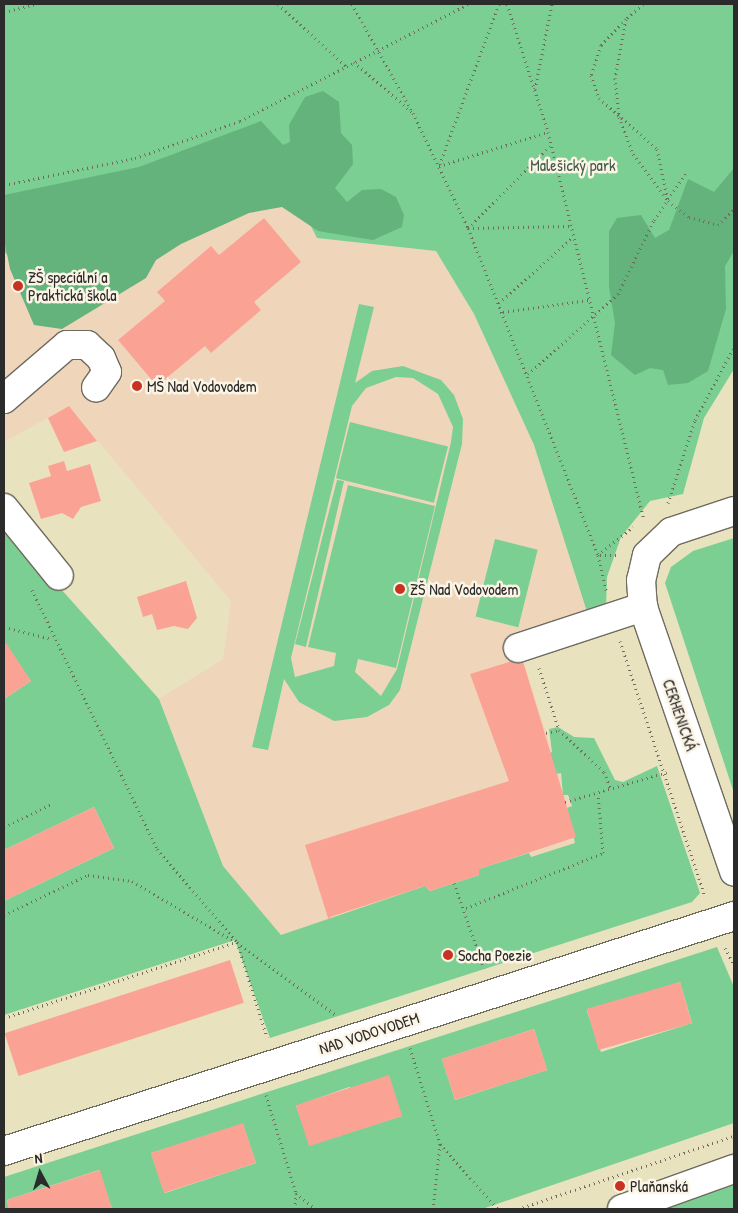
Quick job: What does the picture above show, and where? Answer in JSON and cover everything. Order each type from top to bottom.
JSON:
[{"type":"street","points":[[4,399],[67,346],[87,345],[101,358],[107,372],[96,388]]},
{"type":"street","points":[[4,508],[59,576]]},
{"type":"street","name":"CERHENICKÁ","points":[[734,510],[671,532],[646,555],[641,580],[643,607],[734,872]]},
{"type":"street","points":[[524,646],[643,607]]},
{"type":"street","name":"NAD VODOVODEM","points":[[4,1151],[269,1076],[363,1036],[508,989],[723,927]]},
{"type":"street","points":[[622,1209],[734,1169]]},
{"type":"path","points":[[4,12],[37,4]]},
{"type":"path","points":[[278,4],[346,66]]},
{"type":"path","points":[[352,4],[413,113],[439,166],[468,228],[528,374],[598,555],[613,617],[666,772],[723,927],[734,965]]},
{"type":"path","points":[[4,185],[135,158],[240,122],[469,4]]},
{"type":"path","points":[[439,166],[499,4]]},
{"type":"path","points":[[507,4],[548,132],[592,319],[644,519]]},
{"type":"path","points":[[534,90],[552,4]]},
{"type":"path","points":[[643,4],[601,45],[591,75],[599,98],[657,149],[668,202]]},
{"type":"path","points":[[626,19],[614,78],[619,117],[639,165],[668,202],[701,224],[718,225],[734,210]]},
{"type":"path","points":[[354,62],[413,113]]},
{"type":"path","points":[[439,166],[548,132]]},
{"type":"path","points":[[468,228],[551,146]]},
{"type":"path","points":[[528,374],[618,294],[686,173]]},
{"type":"path","points":[[468,228],[571,226]]},
{"type":"path","points":[[499,303],[573,237]]},
{"type":"path","points":[[503,312],[588,300]]},
{"type":"path","points":[[665,509],[696,420],[734,347]]},
{"type":"path","points":[[598,555],[644,519],[651,516]]},
{"type":"path","points":[[30,585],[53,639],[157,849],[237,942],[296,1193],[295,1209]]},
{"type":"path","points":[[4,627],[53,639]]},
{"type":"path","points":[[524,646],[559,730],[604,772],[611,789]]},
{"type":"path","points":[[546,733],[559,730]]},
{"type":"path","points":[[565,802],[598,794],[696,763]]},
{"type":"path","points":[[466,908],[603,853],[598,794]]},
{"type":"path","points":[[4,827],[50,805]]},
{"type":"path","points":[[4,915],[88,875],[132,881],[237,942],[363,1036]]},
{"type":"path","points":[[454,883],[466,908],[486,973],[500,968],[508,989]]},
{"type":"path","points":[[4,1018],[237,942]]},
{"type":"path","points":[[408,1043],[440,1144],[433,1209]]},
{"type":"path","points":[[518,1209],[734,1136]]},
{"type":"path","points":[[440,1144],[498,1209]]},
{"type":"path","points":[[296,1193],[316,1209]]},
{"type":"shaded area","name":"ZŠ Nad Vodovodem","points":[[283,172],[317,238],[436,251],[474,314],[534,445],[588,615],[522,658],[582,841],[281,935],[223,866],[159,699],[223,659],[231,601],[69,406],[4,442],[4,251],[60,320]]},
{"type":"green space","name":"Malešický park","points":[[4,4],[734,4],[734,369],[704,418],[683,494],[650,501],[621,537],[607,577],[606,608],[588,615],[534,445],[474,314],[436,251],[317,238],[283,172],[60,320],[4,251]]},
{"type":"green space","points":[[323,91],[339,102],[341,133],[352,145],[353,164],[335,188],[347,202],[362,190],[381,189],[396,197],[404,215],[402,227],[373,240],[318,231],[282,207],[249,213],[181,244],[156,260],[146,278],[62,329],[34,325],[10,269],[4,239],[4,195],[139,167],[261,121],[283,145],[290,142],[289,125],[305,97]]},
{"type":"green space","points":[[734,168],[734,251],[725,266],[726,309],[708,371],[688,383],[668,385],[663,370],[650,368],[635,375],[611,355],[615,323],[609,287],[609,231],[617,218],[641,215],[655,238],[669,230],[688,179],[714,192]]},
{"type":"green space","points":[[359,304],[374,307],[355,383],[372,371],[403,366],[441,380],[454,395],[463,419],[462,444],[400,690],[389,705],[367,717],[334,721],[299,702],[284,679],[268,750],[252,747]],"holes":[[[396,377],[413,378],[438,394],[453,427],[451,442],[397,669],[381,696],[355,672],[358,659],[396,668],[435,506],[348,485],[308,647],[336,653],[334,666],[295,677],[291,658],[352,406],[366,388]]]},
{"type":"green space","points":[[350,422],[448,446],[434,503],[336,478]]},
{"type":"green space","points":[[337,480],[344,481],[306,647],[295,644]]},
{"type":"green space","points":[[4,525],[159,699],[223,866],[281,935],[425,886],[430,891],[479,875],[479,869],[529,853],[531,857],[575,843],[567,808],[572,806],[568,795],[563,795],[561,773],[556,774],[548,754],[552,752],[549,729],[558,727],[574,737],[594,738],[615,780],[623,782],[657,766],[700,893],[692,902],[270,1038],[235,940],[4,1015],[4,901],[114,848],[94,807],[4,850],[4,699],[31,681],[4,645]]},
{"type":"green space","points":[[734,538],[734,793],[665,583],[671,567],[693,551]]},
{"type":"green space","points":[[495,539],[538,550],[518,627],[476,617]]},
{"type":"green space","points":[[717,947],[734,987],[734,1123],[482,1209],[112,1209],[99,1170],[7,1200],[9,1209],[4,1209],[4,1177]],"holes":[[[680,982],[692,1023],[601,1052],[587,1011]],[[534,1029],[547,1070],[455,1100],[442,1059]],[[349,1087],[402,1116],[310,1145],[296,1106]],[[243,1124],[256,1163],[165,1193],[151,1153]]]},
{"type":"green space","points":[[734,1185],[734,1209],[663,1209]]},
{"type":"building","points":[[264,218],[301,262],[254,302],[261,310],[211,353],[205,346],[157,386],[118,340],[165,301],[157,292],[211,246],[219,255]]},
{"type":"building","points":[[69,406],[97,441],[64,452],[48,418]]},
{"type":"building","points":[[64,461],[67,471],[90,464],[101,501],[81,507],[73,519],[62,513],[41,519],[29,483],[51,476],[48,466]]},
{"type":"building","points":[[186,581],[197,618],[188,629],[174,626],[157,630],[152,614],[143,617],[137,597]]},
{"type":"building","points":[[6,643],[31,681],[4,699],[4,645]]},
{"type":"building","points":[[522,658],[576,837],[479,869],[479,875],[430,891],[425,886],[330,917],[329,921],[305,845],[509,781],[470,674]]},
{"type":"building","points":[[94,807],[114,848],[4,901],[4,850]]},
{"type":"building","points":[[230,960],[244,1003],[19,1076],[5,1033]]},
{"type":"building","points":[[680,982],[692,1023],[599,1050],[587,1009]]},
{"type":"building","points":[[534,1029],[547,1070],[455,1100],[442,1059]]},
{"type":"building","points":[[389,1075],[402,1116],[309,1146],[296,1105]]},
{"type":"building","points":[[243,1123],[256,1163],[164,1193],[151,1153]]},
{"type":"building","points":[[100,1170],[112,1209],[9,1209],[7,1200]]},
{"type":"place","name":"ZŠ speciální a Praktická škola","points":[[18,286]]},
{"type":"place","name":"MŠ Nad Vodovodem","points":[[137,386]]},
{"type":"place","name":"ZŠ Nad Vodovodem","points":[[400,589]]},
{"type":"place","name":"Socha Poezie","points":[[448,955]]},
{"type":"place","name":"Plaňanská","points":[[620,1186]]}]
